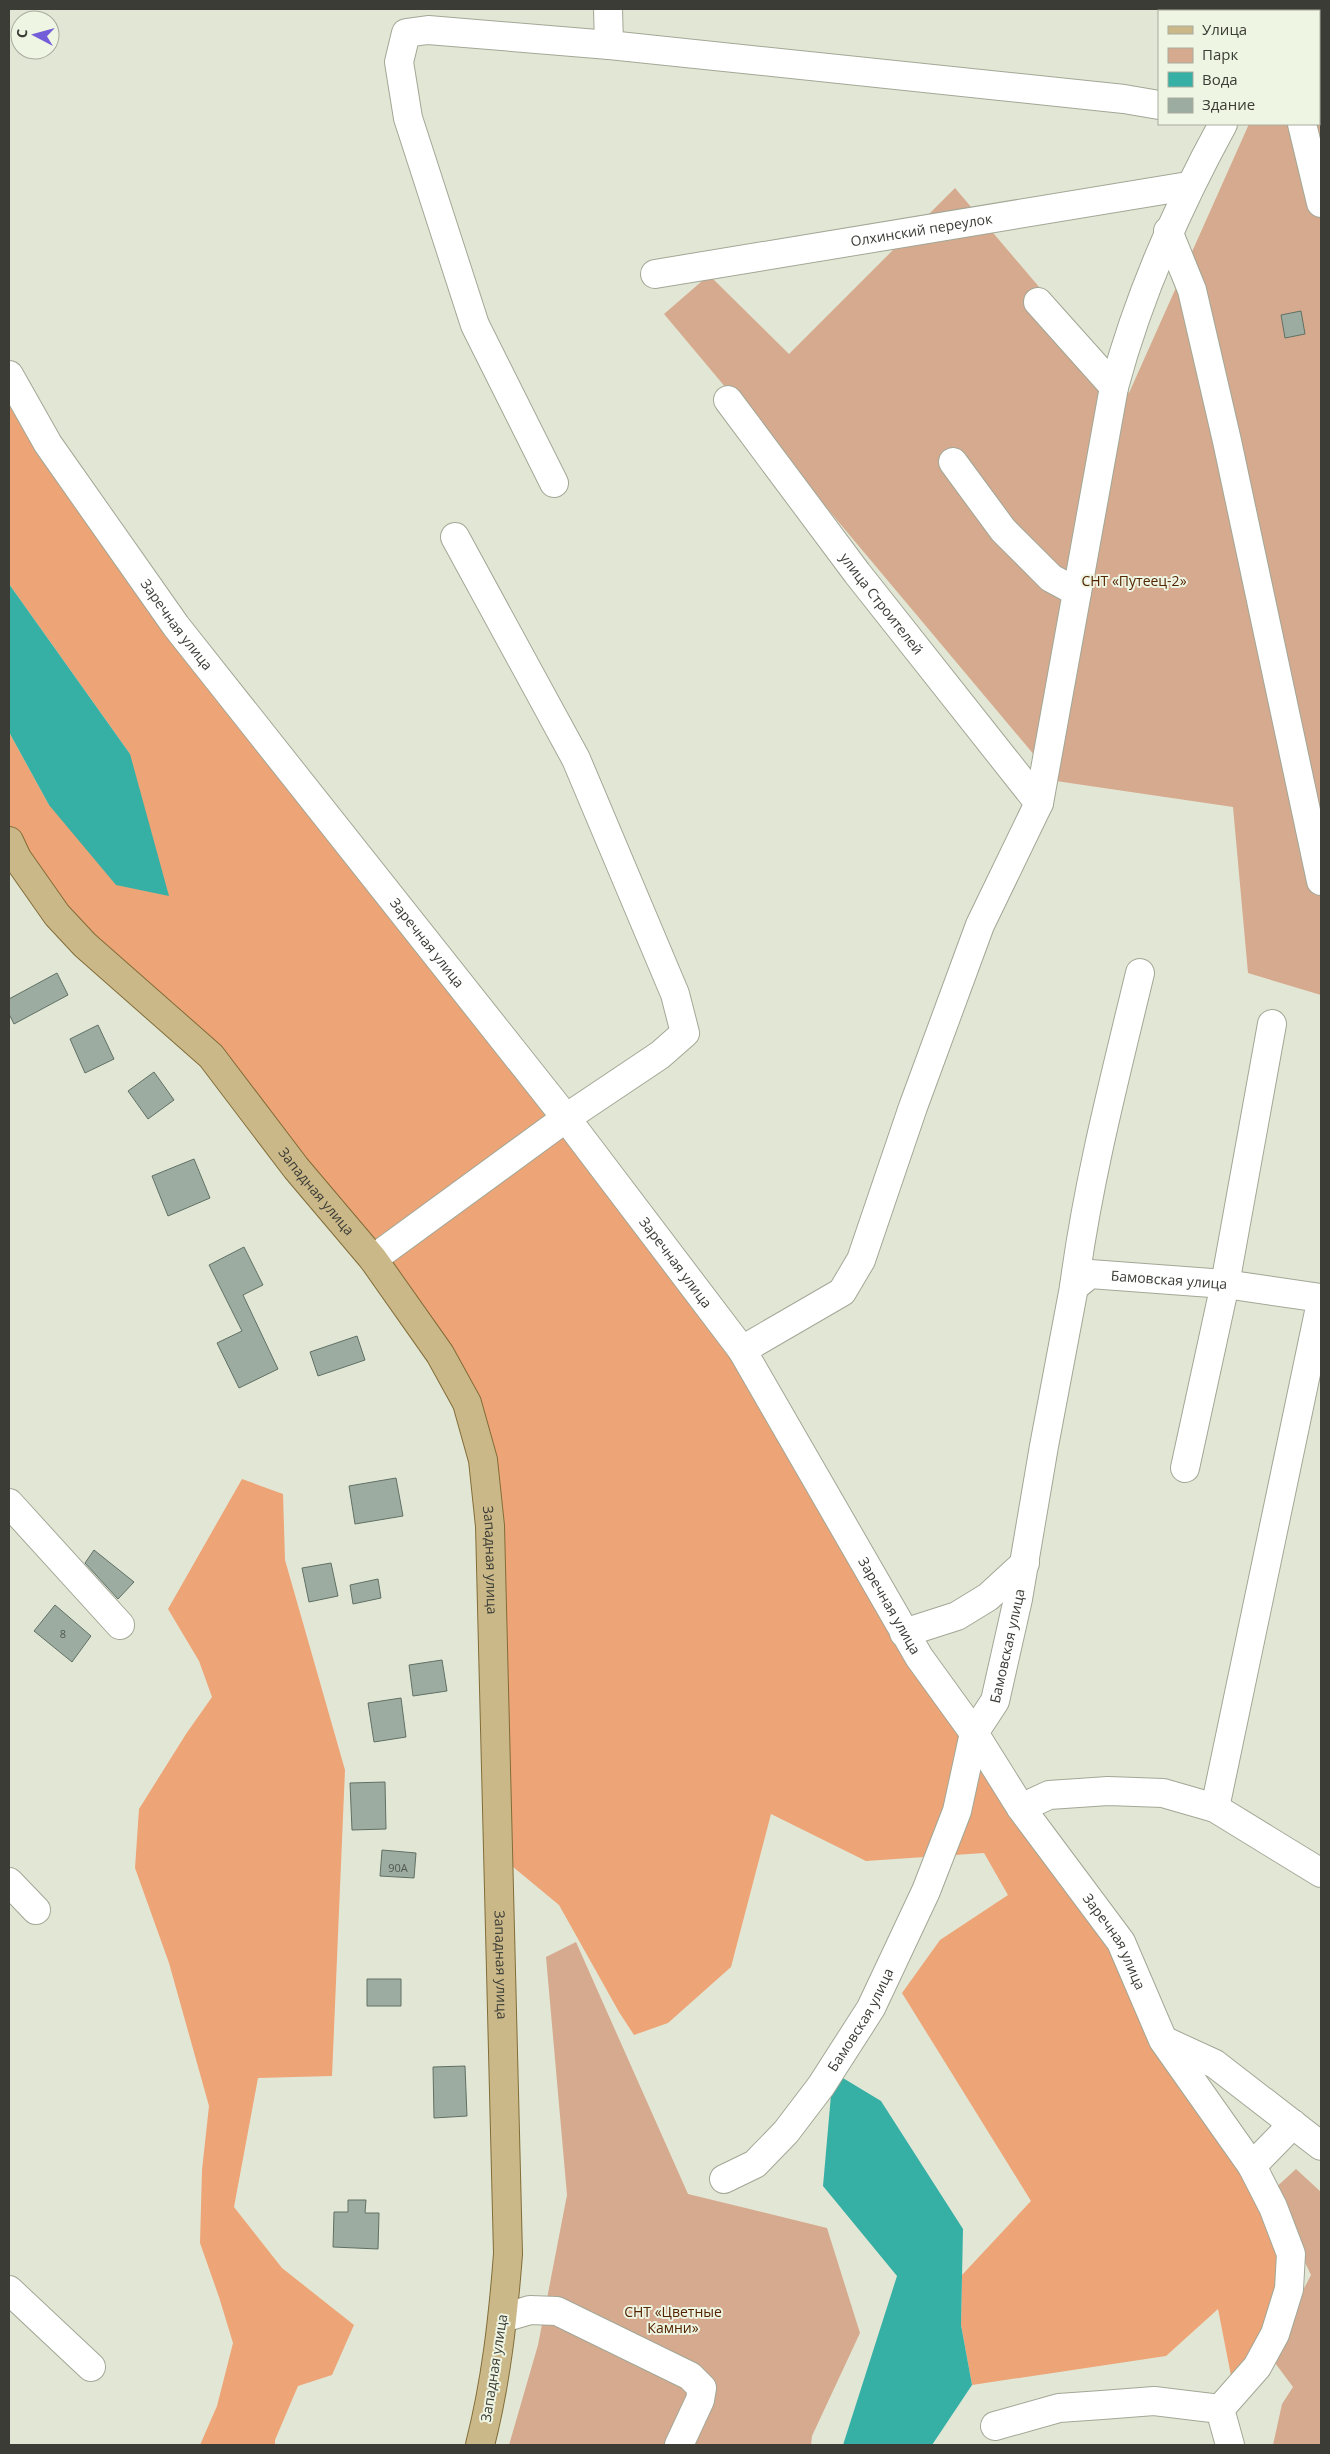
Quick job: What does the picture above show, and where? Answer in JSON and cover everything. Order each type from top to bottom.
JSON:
[{"type":"main road","name":"Западная улица","points":[[9,841],[17,858],[57,914],[85,946],[211,1056],[296,1168],[373,1259],[440,1354],[467,1403],[483,1460],[490,1526],[500,1866],[508,2254],[503,2318],[490,2408],[480,2445]]},
{"type":"street","points":[[608,9],[609,45]]},
{"type":"street","points":[[554,483],[475,324],[408,118],[399,62],[406,33],[428,30],[609,45],[1158,104]]},
{"type":"street","points":[[742,1350],[842,1292],[861,1260],[913,1107],[980,926],[1039,803],[1114,387],[1122,357],[1168,231],[1188,186],[1222,125]]},
{"type":"street","points":[[1302,125],[1321,203]]},
{"type":"street","name":"Олхинский переулок","points":[[655,274],[1188,186]]},
{"type":"street","points":[[1168,231],[1192,290],[1227,441],[1321,881]]},
{"type":"street","points":[[1038,302],[1114,387]]},
{"type":"street","name":"Заречная улица","points":[[9,375],[48,444],[176,626],[566,1118],[742,1350],[919,1657],[974,1733],[1021,1808],[1121,1942],[1163,2040],[1252,2166],[1273,2207],[1291,2254],[1289,2289],[1275,2334],[1257,2366],[1220,2409]]},
{"type":"street","name":"улица Строителей","points":[[728,400],[857,573],[1039,803]]},
{"type":"street","points":[[953,462],[1003,530],[1051,578],[1077,592]]},
{"type":"street","points":[[373,1259],[566,1118],[660,1056],[685,1033],[675,994],[576,759],[456,537]]},
{"type":"street","points":[[1074,1287],[1081,1237],[1099,1141],[1140,973]]},
{"type":"street","points":[[1185,1468],[1225,1284],[1272,1024]]},
{"type":"street","name":"Бамовская улица","points":[[724,2179],[755,2164],[786,2132],[821,2086],[871,2008],[926,1891],[957,1812],[974,1733],[995,1701],[1025,1563],[1044,1446],[1074,1287],[1090,1274],[1225,1284],[1321,1298]]},
{"type":"street","points":[[1215,1808],[1321,1302]]},
{"type":"street","points":[[9,1502],[120,1625]]},
{"type":"street","points":[[904,1633],[957,1616],[988,1597],[1025,1563]]},
{"type":"street","points":[[1021,1808],[1049,1795],[1108,1791],[1163,1793],[1215,1808],[1321,1873]]},
{"type":"street","points":[[9,1882],[36,1910]]},
{"type":"street","points":[[1163,2040],[1215,2064],[1321,2146]]},
{"type":"street","points":[[1252,2166],[1293,2124]]},
{"type":"street","points":[[9,2290],[91,2367]]},
{"type":"street","points":[[503,2318],[530,2310],[557,2310],[690,2376],[702,2388],[700,2400],[679,2445]]},
{"type":"street","points":[[995,2426],[1059,2408],[1154,2401],[1220,2409],[1230,2445]]},
{"type":"green space","name":"СНТ «Путеец-2»","points":[[1321,55],[1321,995],[1248,973],[1233,807],[1056,781],[664,314],[709,275],[789,354],[955,188],[1129,393],[1249,125],[1320,125]]},
{"type":"green space","name":"СНТ «Цветные Камни»","points":[[576,1942],[688,2194],[827,2228],[860,2333],[812,2436],[811,2445],[509,2445],[538,2345],[567,2195],[546,1957]]},
{"type":"green space","points":[[1296,2169],[1321,2192],[1321,2445],[1273,2445],[1282,2404],[1293,2387],[1269,2355],[1311,2275],[1271,2192]]},
{"type":"shaded area","points":[[9,375],[48,444],[742,1349],[1252,2166],[1289,2289],[1234,2391],[1218,2309],[1166,2356],[972,2385],[961,2325],[962,2275],[1031,2201],[902,1993],[940,1940],[1008,1895],[984,1853],[866,1861],[771,1814],[731,1967],[668,2023],[634,2035],[559,1905],[500,1856],[490,1526],[440,1354],[172,1023],[9,841],[9,732],[49,805],[130,754],[9,584]]},
{"type":"shaded area","points":[[242,1479],[283,1494],[285,1560],[345,1770],[332,2076],[258,2078],[234,2207],[282,2268],[354,2325],[332,2375],[298,2386],[275,2440],[275,2445],[200,2445],[217,2406],[233,2343],[200,2243],[202,2170],[209,2106],[169,1963],[135,1868],[139,1809],[186,1734],[212,1697],[199,1661],[168,1609]]},
{"type":"water","points":[[9,584],[130,754],[169,896],[116,885],[49,805],[9,732]]},
{"type":"water","points":[[833,2072],[881,2101],[963,2229],[961,2325],[972,2385],[932,2445],[843,2445],[897,2276],[823,2186]]},
{"type":"building","points":[[1301,311],[1305,334],[1285,338],[1281,315]]},
{"type":"building","points":[[57,973],[68,995],[14,1024],[9,1014],[9,999]]},
{"type":"building","points":[[98,1025],[114,1059],[85,1073],[70,1039]]},
{"type":"building","points":[[154,1072],[174,1100],[148,1119],[128,1091]]},
{"type":"building","points":[[194,1159],[210,1198],[168,1216],[152,1176]]},
{"type":"building","points":[[244,1247],[263,1285],[243,1295],[278,1369],[239,1388],[217,1343],[242,1331],[209,1265]]},
{"type":"building","points":[[357,1336],[365,1360],[318,1376],[310,1352]]},
{"type":"building","points":[[396,1478],[403,1516],[355,1524],[349,1486]]},
{"type":"building","points":[[94,1550],[134,1582],[118,1599],[85,1563]]},
{"type":"building","points":[[331,1563],[338,1596],[309,1602],[302,1568]]},
{"type":"building","points":[[378,1579],[381,1598],[353,1604],[350,1585]]},
{"type":"building","points":[[55,1605],[91,1636],[72,1662],[34,1631]]},
{"type":"building","points":[[442,1660],[447,1691],[413,1696],[409,1665]]},
{"type":"building","points":[[401,1698],[406,1737],[374,1742],[368,1703]]},
{"type":"building","points":[[385,1782],[386,1829],[352,1830],[350,1783]]},
{"type":"building","points":[[382,1850],[416,1853],[414,1878],[380,1876]]},
{"type":"building","points":[[367,1979],[401,1979],[401,2006],[367,2006]]},
{"type":"building","points":[[465,2066],[467,2116],[434,2118],[433,2067]]},
{"type":"building","points":[[348,2200],[366,2200],[365,2213],[379,2213],[378,2249],[333,2247],[334,2212],[348,2212]]}]
